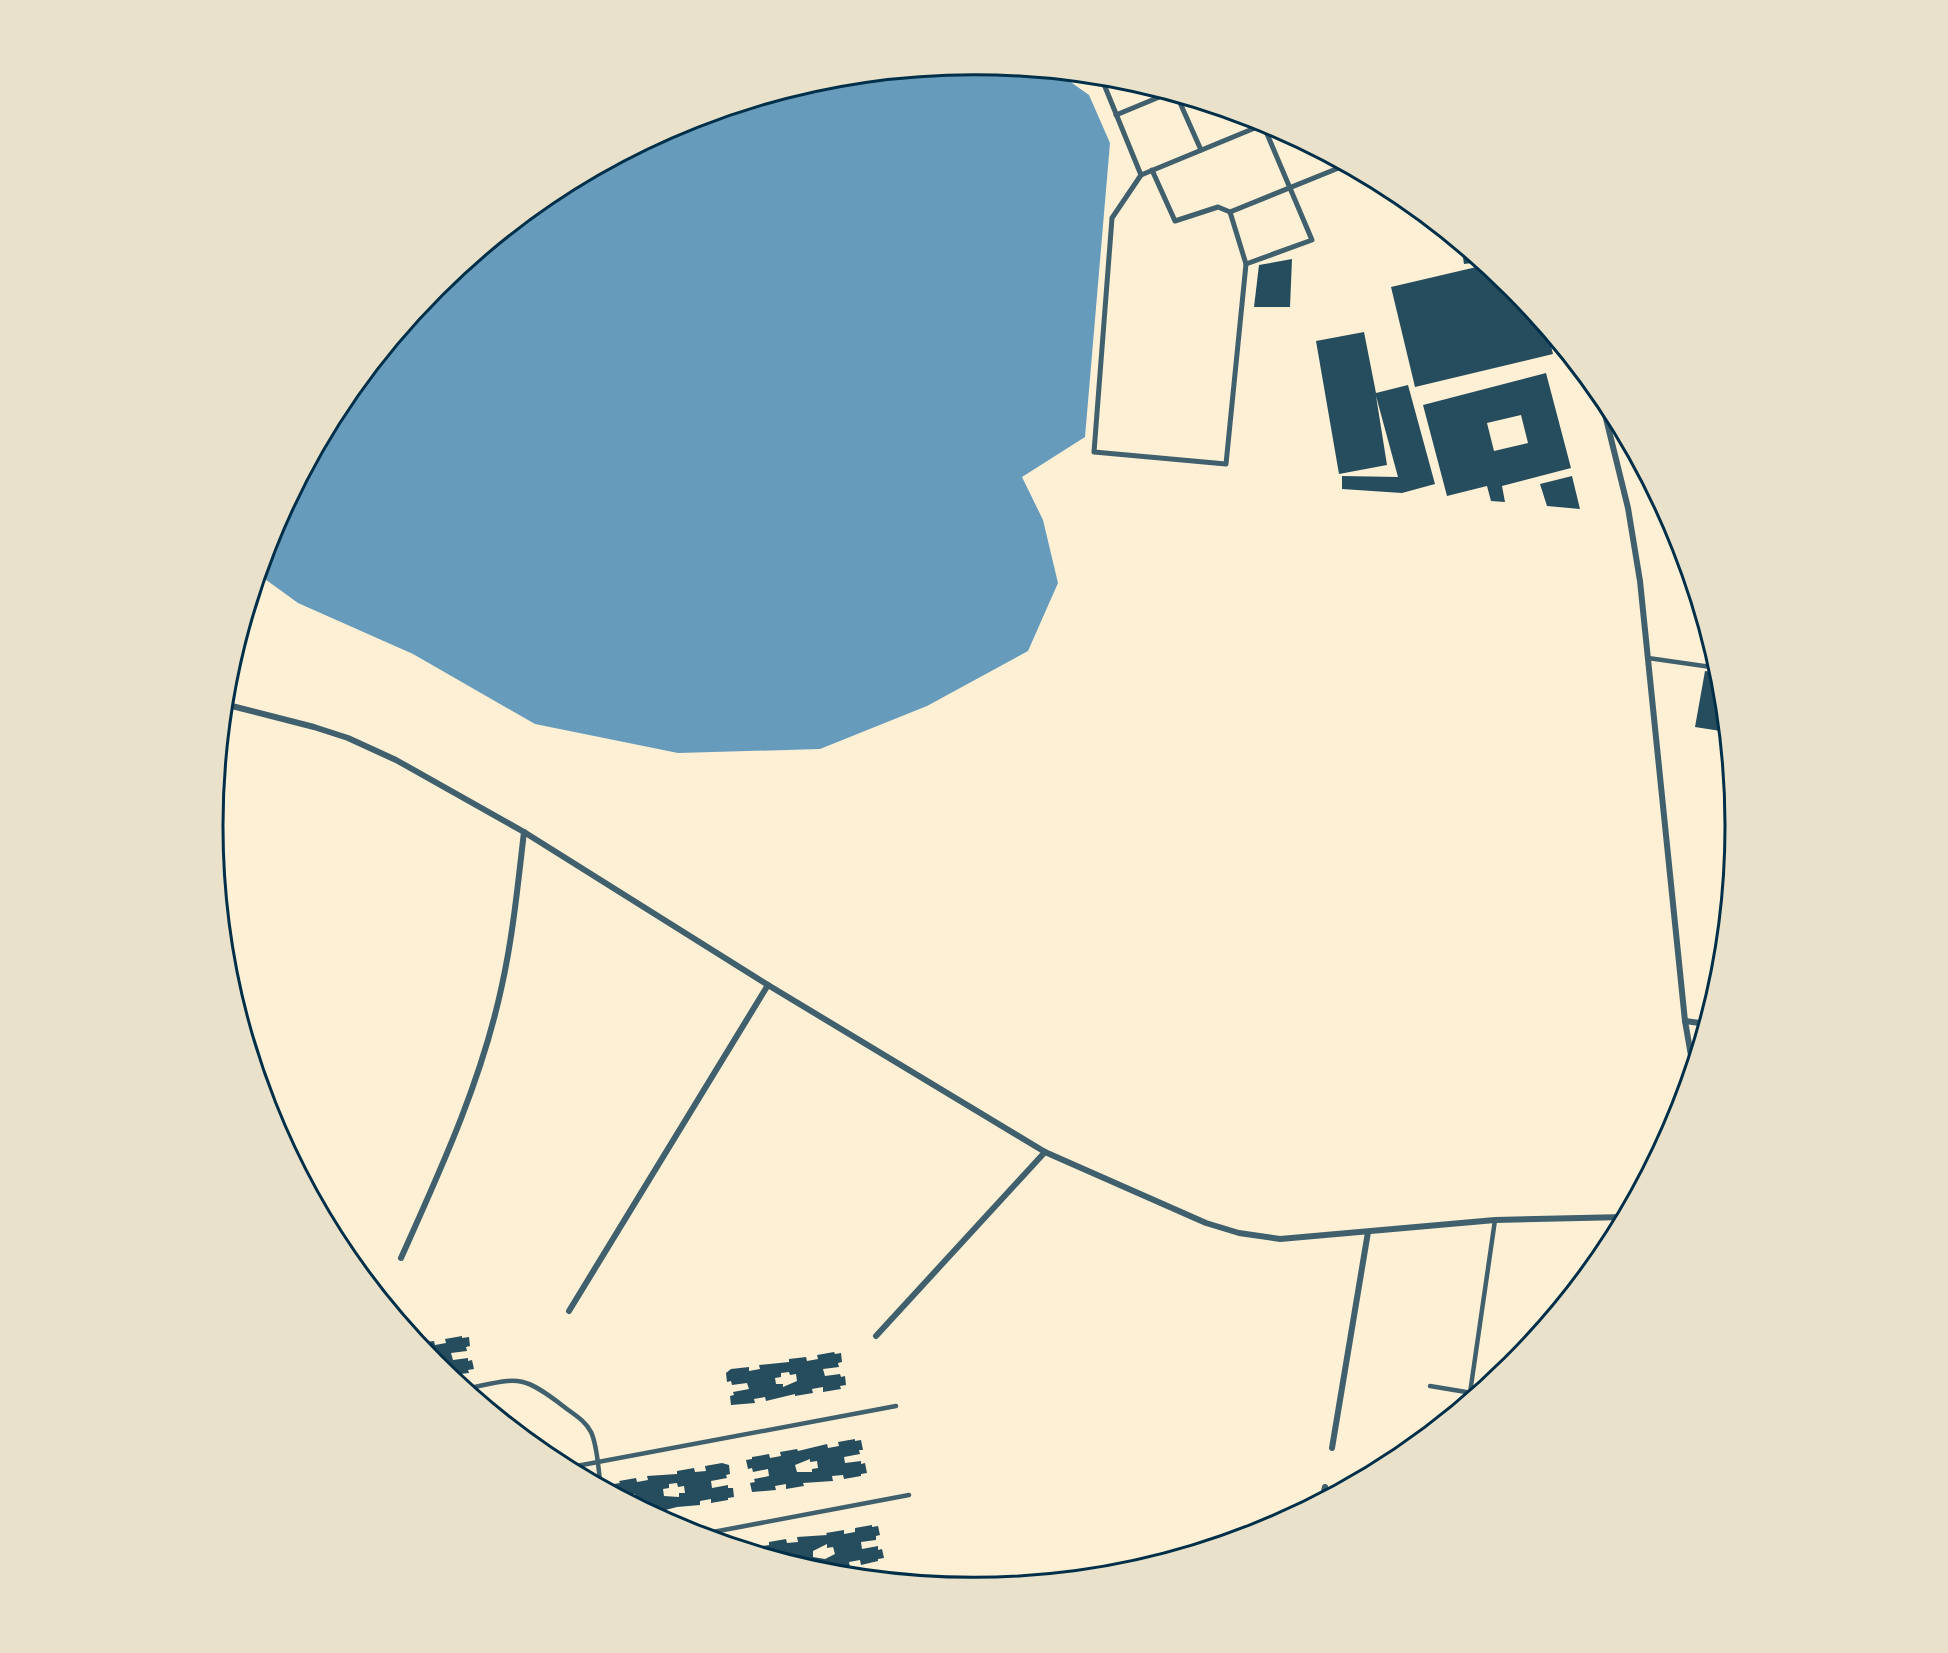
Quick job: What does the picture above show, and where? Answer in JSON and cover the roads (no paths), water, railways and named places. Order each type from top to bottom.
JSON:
[{"type":"street","points":[[1105,86],[1141,175]]},
{"type":"street","points":[[1116,115],[1157,98]]},
{"type":"street","points":[[1181,105],[1201,150]]},
{"type":"street","points":[[1230,212],[1246,264],[1226,464],[1094,452],[1112,218],[1141,175],[1252,128]]},
{"type":"street","points":[[1246,264],[1312,240],[1269,135]]},
{"type":"street","points":[[1152,170],[1175,221],[1218,207],[1230,212],[1336,169]]},
{"type":"street","points":[[1607,422],[1628,508],[1648,658],[1685,1021],[1691,1053]]},
{"type":"street","points":[[233,706],[348,738],[396,760],[524,832],[768,985],[1045,1152],[1169,1208],[1239,1233],[1280,1239],[1496,1220],[1616,1217]]},
{"type":"street","points":[[401,1257],[448,1153],[488,1042],[510,940],[524,832]]},
{"type":"street","points":[[569,1311],[768,985]]},
{"type":"street","points":[[1685,1021],[1699,1023]]},
{"type":"street","points":[[876,1336],[1045,1152]]},
{"type":"street","points":[[1332,1448],[1368,1232]]},
{"type":"lane","points":[[1648,658],[1708,667]]},
{"type":"lane","points":[[1470,1391],[1496,1220]]},
{"type":"lane","points":[[474,1387],[511,1380],[525,1381],[537,1386],[586,1424],[592,1434],[599,1478]]},
{"type":"lane","points":[[1430,1386],[1468,1393]]},
{"type":"lane","points":[[580,1466],[896,1406]]},
{"type":"lane","points":[[715,1532],[909,1495]]},
{"type":"water","points":[[974,75],[1069,81],[1089,95],[1110,143],[1085,437],[1022,477],[1043,520],[1058,583],[1028,651],[927,706],[820,749],[678,753],[535,724],[413,654],[298,603],[264,579],[300,494],[349,409],[409,331],[443,295],[479,261],[556,202],[598,176],[686,132],[732,115],[827,89],[876,81]]}]
